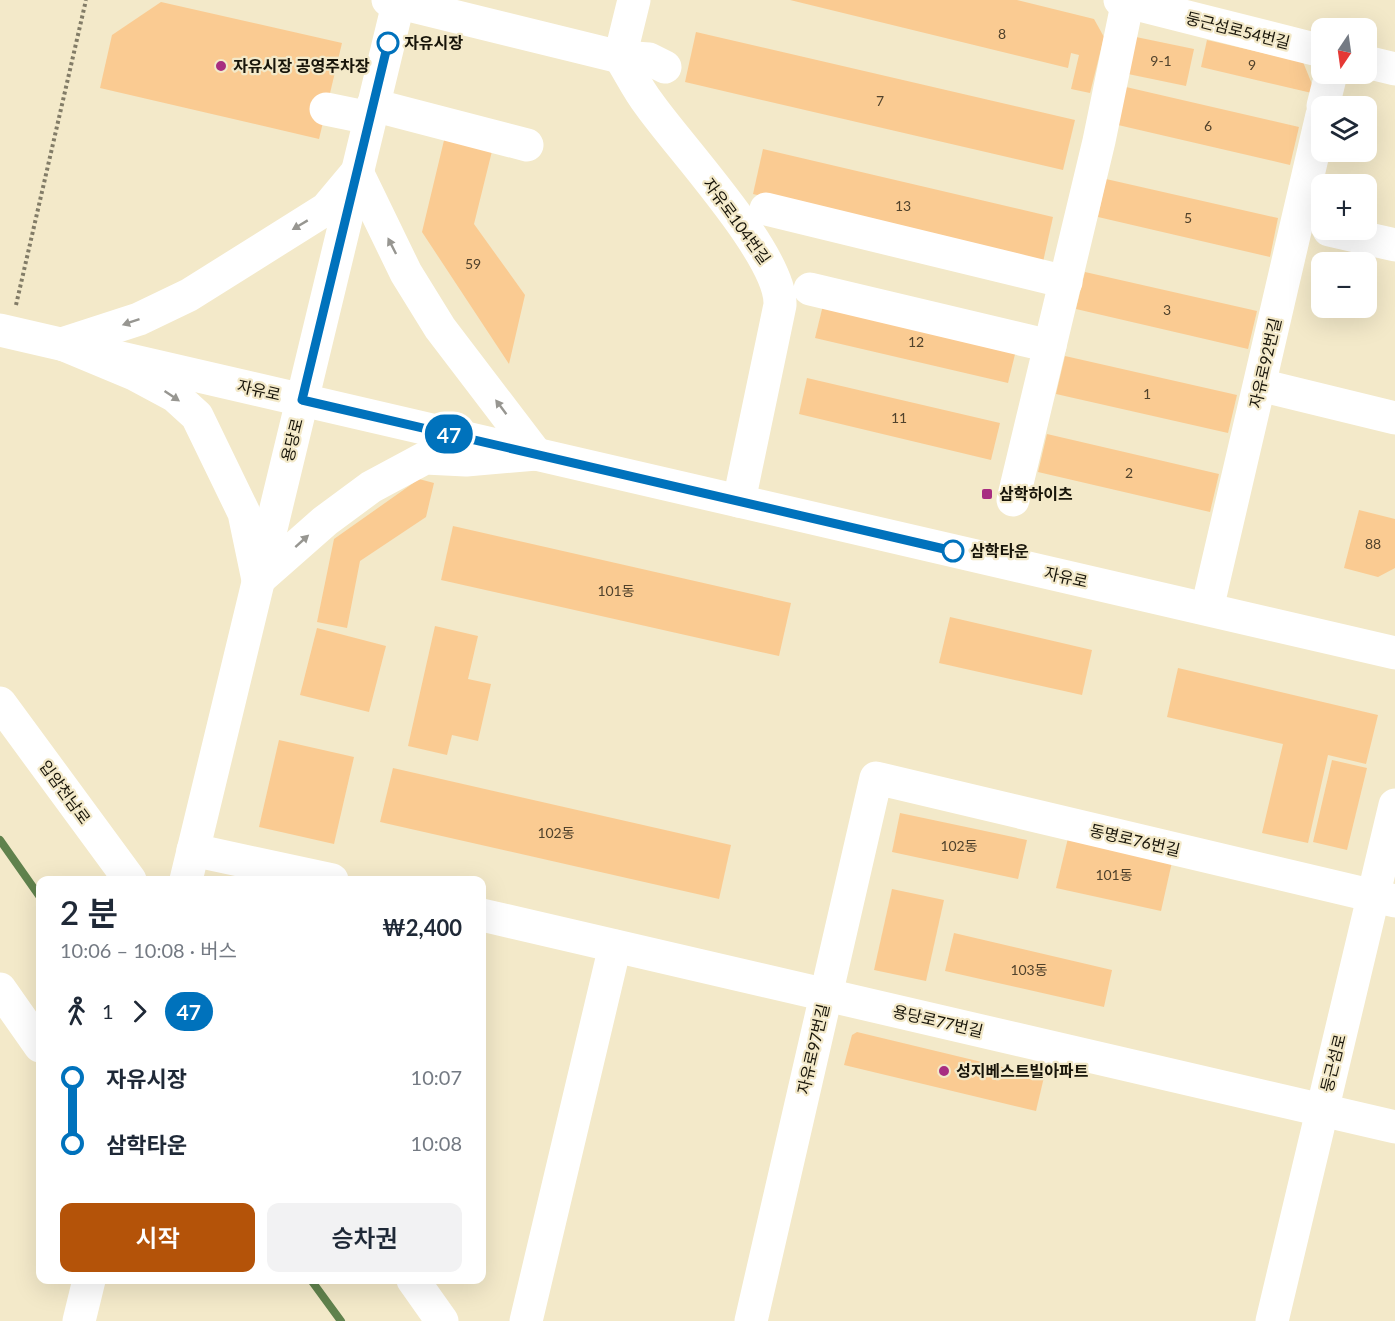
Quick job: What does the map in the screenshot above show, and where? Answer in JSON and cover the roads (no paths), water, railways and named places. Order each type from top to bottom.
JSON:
[{"type":"street","points":[[620,57],[634,0]]},
{"type":"street","points":[[395,1],[620,57],[649,59],[665,67]]},
{"type":"street","name":"용당로","points":[[189,865],[372,111],[395,1]]},
{"type":"street","points":[[1013,500],[1100,141],[1125,1]]},
{"type":"street","name":"둥근섬로54번길","points":[[1125,1],[1311,48]]},
{"type":"street","name":"자유로104번길","points":[[620,57],[648,103],[735,214],[770,267],[781,292],[739,501]]},
{"type":"street","points":[[1377,65],[1395,69]]},
{"type":"street","points":[[327,109],[372,111],[527,145]]},
{"type":"street","points":[[62,344],[139,319],[189,295],[327,209],[357,172],[401,265],[440,328],[536,454]]},
{"type":"street","points":[[766,209],[1066,282]]},
{"type":"street","name":"자유로92번길","points":[[1207,609],[1260,385],[1311,240]]},
{"type":"street","points":[[1374,240],[1395,245]]},
{"type":"street","points":[[810,289],[1050,346]]},
{"type":"street","name":"자유로","points":[[5,331],[1395,653]]},
{"type":"street","points":[[62,344],[134,374],[175,396],[197,416],[243,513],[258,580],[325,521],[371,487],[425,458],[466,460],[536,454]]},
{"type":"street","points":[[1260,385],[1395,418]]},
{"type":"street","name":"입암천남로","points":[[0,703],[127,876]]},
{"type":"street","name":"동명로76번길","points":[[876,778],[1384,899]]},
{"type":"street","name":"자유로97번길","points":[[750,1321],[876,778]]},
{"type":"street","name":"둥근섬로","points":[[1272,1321],[1322,1110],[1384,899],[1395,805]]},
{"type":"street","points":[[189,865],[294,876]]},
{"type":"street","name":"용당로77번길","points":[[486,916],[1395,1127]]},
{"type":"street","points":[[526,1321],[615,946]]},
{"type":"street","points":[[0,989],[36,1040]]},
{"type":"street","points":[[79,1321],[88,1284]]},
{"type":"street","points":[[415,1284],[442,1321]]},
{"type":"waterway","points":[[0,840],[36,891]]},
{"type":"waterway","points":[[314,1284],[341,1321]]},
{"type":"place","name":"자유시장","points":[[388,43]]},
{"type":"place","name":"자유시장 공영주차장","points":[[221,66]]},
{"type":"place","name":"삼학하이츠","points":[[987,494]]},
{"type":"place","name":"삼학타운","points":[[953,551]]},
{"type":"place","name":"성지베스트빌아파트","points":[[944,1071]]}]
